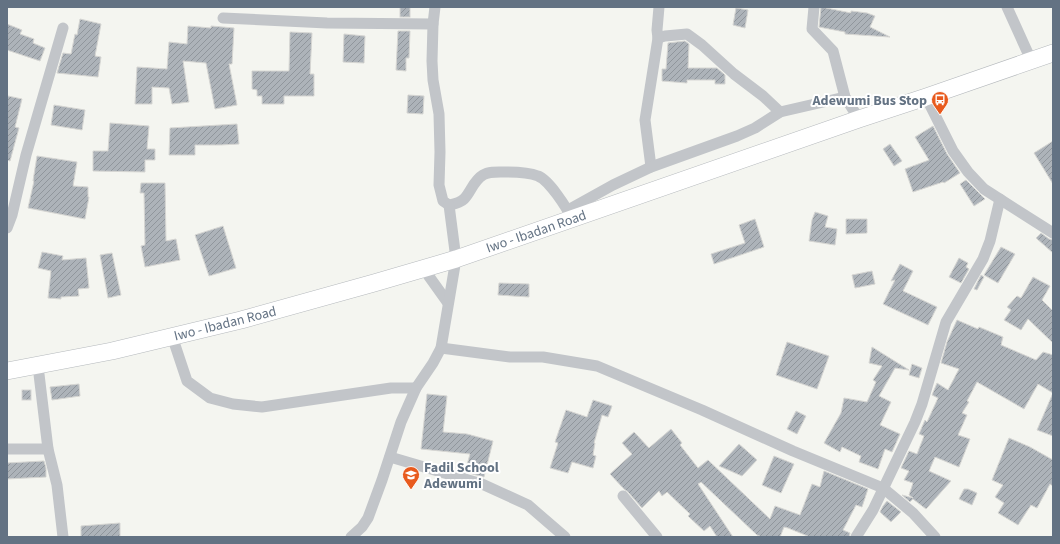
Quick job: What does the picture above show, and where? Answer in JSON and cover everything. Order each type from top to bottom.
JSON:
[{"type":"main road","name":"Iwo - Ibadan Road","points":[[7,371],[112,351],[241,320],[456,259],[570,214],[926,97],[1053,52]]},
{"type":"street","points":[[351,537],[362,527],[368,518],[401,422],[416,388],[442,348],[456,259],[449,205],[444,201],[439,185],[439,114],[433,80],[432,61],[435,7]]},
{"type":"street","points":[[651,167],[645,120],[658,38],[658,7]]},
{"type":"street","points":[[814,7],[812,29],[833,51],[845,98],[858,119]]},
{"type":"street","points":[[1007,7],[1031,60]]},
{"type":"street","points":[[223,18],[327,23],[433,24]]},
{"type":"street","points":[[7,228],[12,215],[26,155],[63,28]]},
{"type":"street","points":[[658,38],[686,34],[702,45],[780,112]]},
{"type":"street","points":[[926,97],[952,151],[968,172],[984,189],[1053,233]]},
{"type":"street","points":[[449,205],[457,204],[464,200],[476,181],[483,174],[496,172],[522,172],[539,176],[554,191],[570,214],[613,185],[651,167],[737,136],[755,128],[780,112],[845,98]]},
{"type":"street","points":[[856,537],[873,510],[915,422],[946,322],[983,259],[990,241],[1000,199]]},
{"type":"street","points":[[423,268],[448,303]]},
{"type":"street","points":[[172,336],[187,381],[210,398],[233,404],[262,407],[391,388],[416,388]]},
{"type":"street","points":[[442,348],[510,357],[543,357],[597,366],[702,410],[793,451],[883,488],[913,513],[935,537]]},
{"type":"street","points":[[38,366],[48,448],[57,485],[63,537]]},
{"type":"street","points":[[7,449],[48,448]]},
{"type":"street","points":[[390,457],[482,484],[528,505],[565,537]]},
{"type":"street","points":[[623,496],[657,537]]},
{"type":"building","points":[[400,7],[410,7],[410,17],[400,17]]},
{"type":"building","points":[[821,7],[851,13],[851,11],[867,13],[875,16],[870,27],[890,37],[845,34],[845,32],[819,27]]},
{"type":"building","points":[[736,8],[748,10],[745,28],[733,25]]},
{"type":"building","points":[[80,19],[101,24],[95,56],[101,57],[98,77],[57,73],[63,53],[71,54]]},
{"type":"building","points":[[7,24],[22,30],[20,34],[34,39],[33,43],[45,48],[40,61],[7,50]]},
{"type":"building","points":[[188,26],[234,28],[232,64],[229,64],[237,105],[215,109],[206,63],[183,61],[189,102],[172,104],[169,88],[152,87],[152,104],[135,104],[137,67],[167,69],[169,42],[187,44]]},
{"type":"building","points":[[398,31],[410,31],[409,58],[406,58],[406,71],[396,70]]},
{"type":"building","points":[[290,32],[312,33],[310,74],[314,74],[314,96],[284,96],[284,104],[262,104],[262,96],[257,96],[257,90],[252,89],[252,71],[289,71]]},
{"type":"building","points":[[344,34],[365,36],[364,63],[343,62]]},
{"type":"building","points":[[685,41],[689,44],[688,68],[717,68],[725,75],[725,84],[715,84],[715,80],[687,80],[687,83],[662,81],[662,69],[666,69],[668,43]]},
{"type":"building","points":[[408,95],[424,96],[423,114],[407,113]]},
{"type":"building","points":[[8,96],[22,99],[15,127],[19,128],[10,161],[7,160]]},
{"type":"building","points":[[54,105],[85,110],[82,130],[51,125]]},
{"type":"building","points":[[110,123],[149,126],[147,149],[155,149],[155,160],[145,160],[145,172],[93,171],[93,151],[108,151]]},
{"type":"building","points":[[237,124],[239,144],[195,145],[195,155],[169,155],[170,128]]},
{"type":"building","points":[[933,126],[947,154],[960,173],[944,183],[943,182],[913,192],[905,169],[929,160],[915,137]]},
{"type":"building","points":[[1053,141],[1053,184],[1034,153]]},
{"type":"building","points":[[890,144],[902,161],[894,166],[883,149]]},
{"type":"building","points":[[37,156],[77,162],[73,186],[88,187],[89,197],[85,219],[28,208],[34,181]]},
{"type":"building","points":[[966,180],[985,199],[974,206],[960,184]]},
{"type":"building","points":[[141,183],[165,183],[166,241],[176,239],[180,260],[145,267],[141,246],[145,245],[144,193],[140,193]]},
{"type":"building","points":[[815,212],[828,216],[825,227],[837,229],[835,245],[809,241],[812,220]]},
{"type":"building","points":[[755,219],[764,247],[714,264],[711,254],[745,243],[739,225]]},
{"type":"building","points":[[846,219],[867,219],[867,233],[846,234]]},
{"type":"building","points":[[223,226],[236,268],[209,276],[195,235]]},
{"type":"building","points":[[1041,233],[1053,240],[1053,253],[1036,238]]},
{"type":"building","points":[[1001,247],[1015,254],[998,283],[984,275]]},
{"type":"building","points":[[42,252],[63,256],[62,260],[86,258],[89,288],[78,289],[79,296],[61,297],[61,299],[48,298],[51,271],[38,268]]},
{"type":"building","points":[[112,253],[121,295],[108,298],[100,255]]},
{"type":"building","points":[[959,258],[968,263],[966,267],[969,269],[961,283],[949,277]]},
{"type":"building","points":[[900,264],[913,271],[903,291],[937,307],[928,325],[883,304],[895,280],[891,281]]},
{"type":"building","points":[[872,271],[875,284],[855,288],[852,275]]},
{"type":"building","points":[[981,275],[984,277],[977,290],[974,289]]},
{"type":"building","points":[[1033,277],[1050,286],[1042,300],[1053,311],[1053,343],[1028,319],[1021,330],[1004,320],[1011,310],[1007,307],[1017,296],[1021,298]]},
{"type":"building","points":[[499,283],[529,284],[529,297],[498,295]]},
{"type":"building","points":[[957,320],[1003,337],[1001,345],[1036,360],[1043,352],[1053,355],[1053,393],[1038,384],[1024,409],[977,382],[967,401],[969,402],[962,413],[967,415],[958,435],[970,439],[959,467],[935,457],[929,471],[951,481],[926,509],[913,499],[910,502],[902,495],[913,498],[909,495],[913,483],[904,480],[909,471],[901,468],[909,451],[917,454],[924,436],[919,434],[925,420],[927,422],[938,398],[932,395],[937,383],[948,390],[959,369],[941,363],[947,342]]},
{"type":"building","points":[[787,342],[829,356],[817,389],[776,375]]},
{"type":"building","points":[[872,347],[909,370],[895,368],[879,396],[891,402],[880,425],[900,434],[892,452],[885,449],[878,469],[859,462],[861,456],[842,447],[840,452],[824,443],[841,413],[844,398],[867,402],[876,382],[873,380],[882,366],[869,363]]},
{"type":"building","points":[[912,364],[922,368],[919,378],[909,375]]},
{"type":"building","points":[[79,384],[80,396],[52,400],[50,387]]},
{"type":"building","points":[[22,390],[31,390],[31,400],[22,400]]},
{"type":"building","points":[[1053,393],[1053,436],[1037,430]]},
{"type":"building","points":[[427,394],[447,396],[443,432],[467,434],[493,441],[484,477],[465,472],[470,454],[421,449]]},
{"type":"building","points":[[593,400],[612,406],[608,417],[602,415],[594,443],[593,455],[596,456],[593,468],[572,462],[568,473],[550,468],[558,443],[555,442],[566,410],[587,417]]},
{"type":"building","points":[[796,411],[806,416],[797,434],[787,429]]},
{"type":"building","points":[[671,429],[682,443],[680,445],[698,468],[708,460],[770,519],[775,506],[800,515],[812,484],[820,487],[824,471],[868,489],[862,507],[856,505],[843,530],[850,533],[849,537],[810,537],[784,527],[780,537],[762,537],[757,535],[701,482],[698,484],[733,537],[717,537],[710,526],[704,531],[688,516],[690,514],[667,492],[662,496],[659,491],[642,508],[610,474],[632,454],[622,443],[634,432],[649,448]]},
{"type":"building","points":[[1009,438],[1030,447],[1053,460],[1053,486],[1050,484],[1037,508],[1031,505],[1018,525],[998,513],[1004,503],[995,497],[1003,485],[992,480]]},
{"type":"building","points":[[739,444],[757,460],[742,476],[719,466]]},
{"type":"building","points":[[774,456],[794,464],[781,493],[762,485]]},
{"type":"building","points":[[44,461],[46,477],[7,479],[7,463]]},
{"type":"building","points":[[964,489],[977,493],[972,505],[959,499]]},
{"type":"building","points":[[887,501],[901,512],[891,522],[880,512]]},
{"type":"building","points":[[120,523],[120,537],[81,537],[81,526]]},
{"type":"place","name":"Adewumi Bus Stop","points":[[940,115]]},
{"type":"place","name":"Fadil School Adewumi","points":[[411,490]]}]
